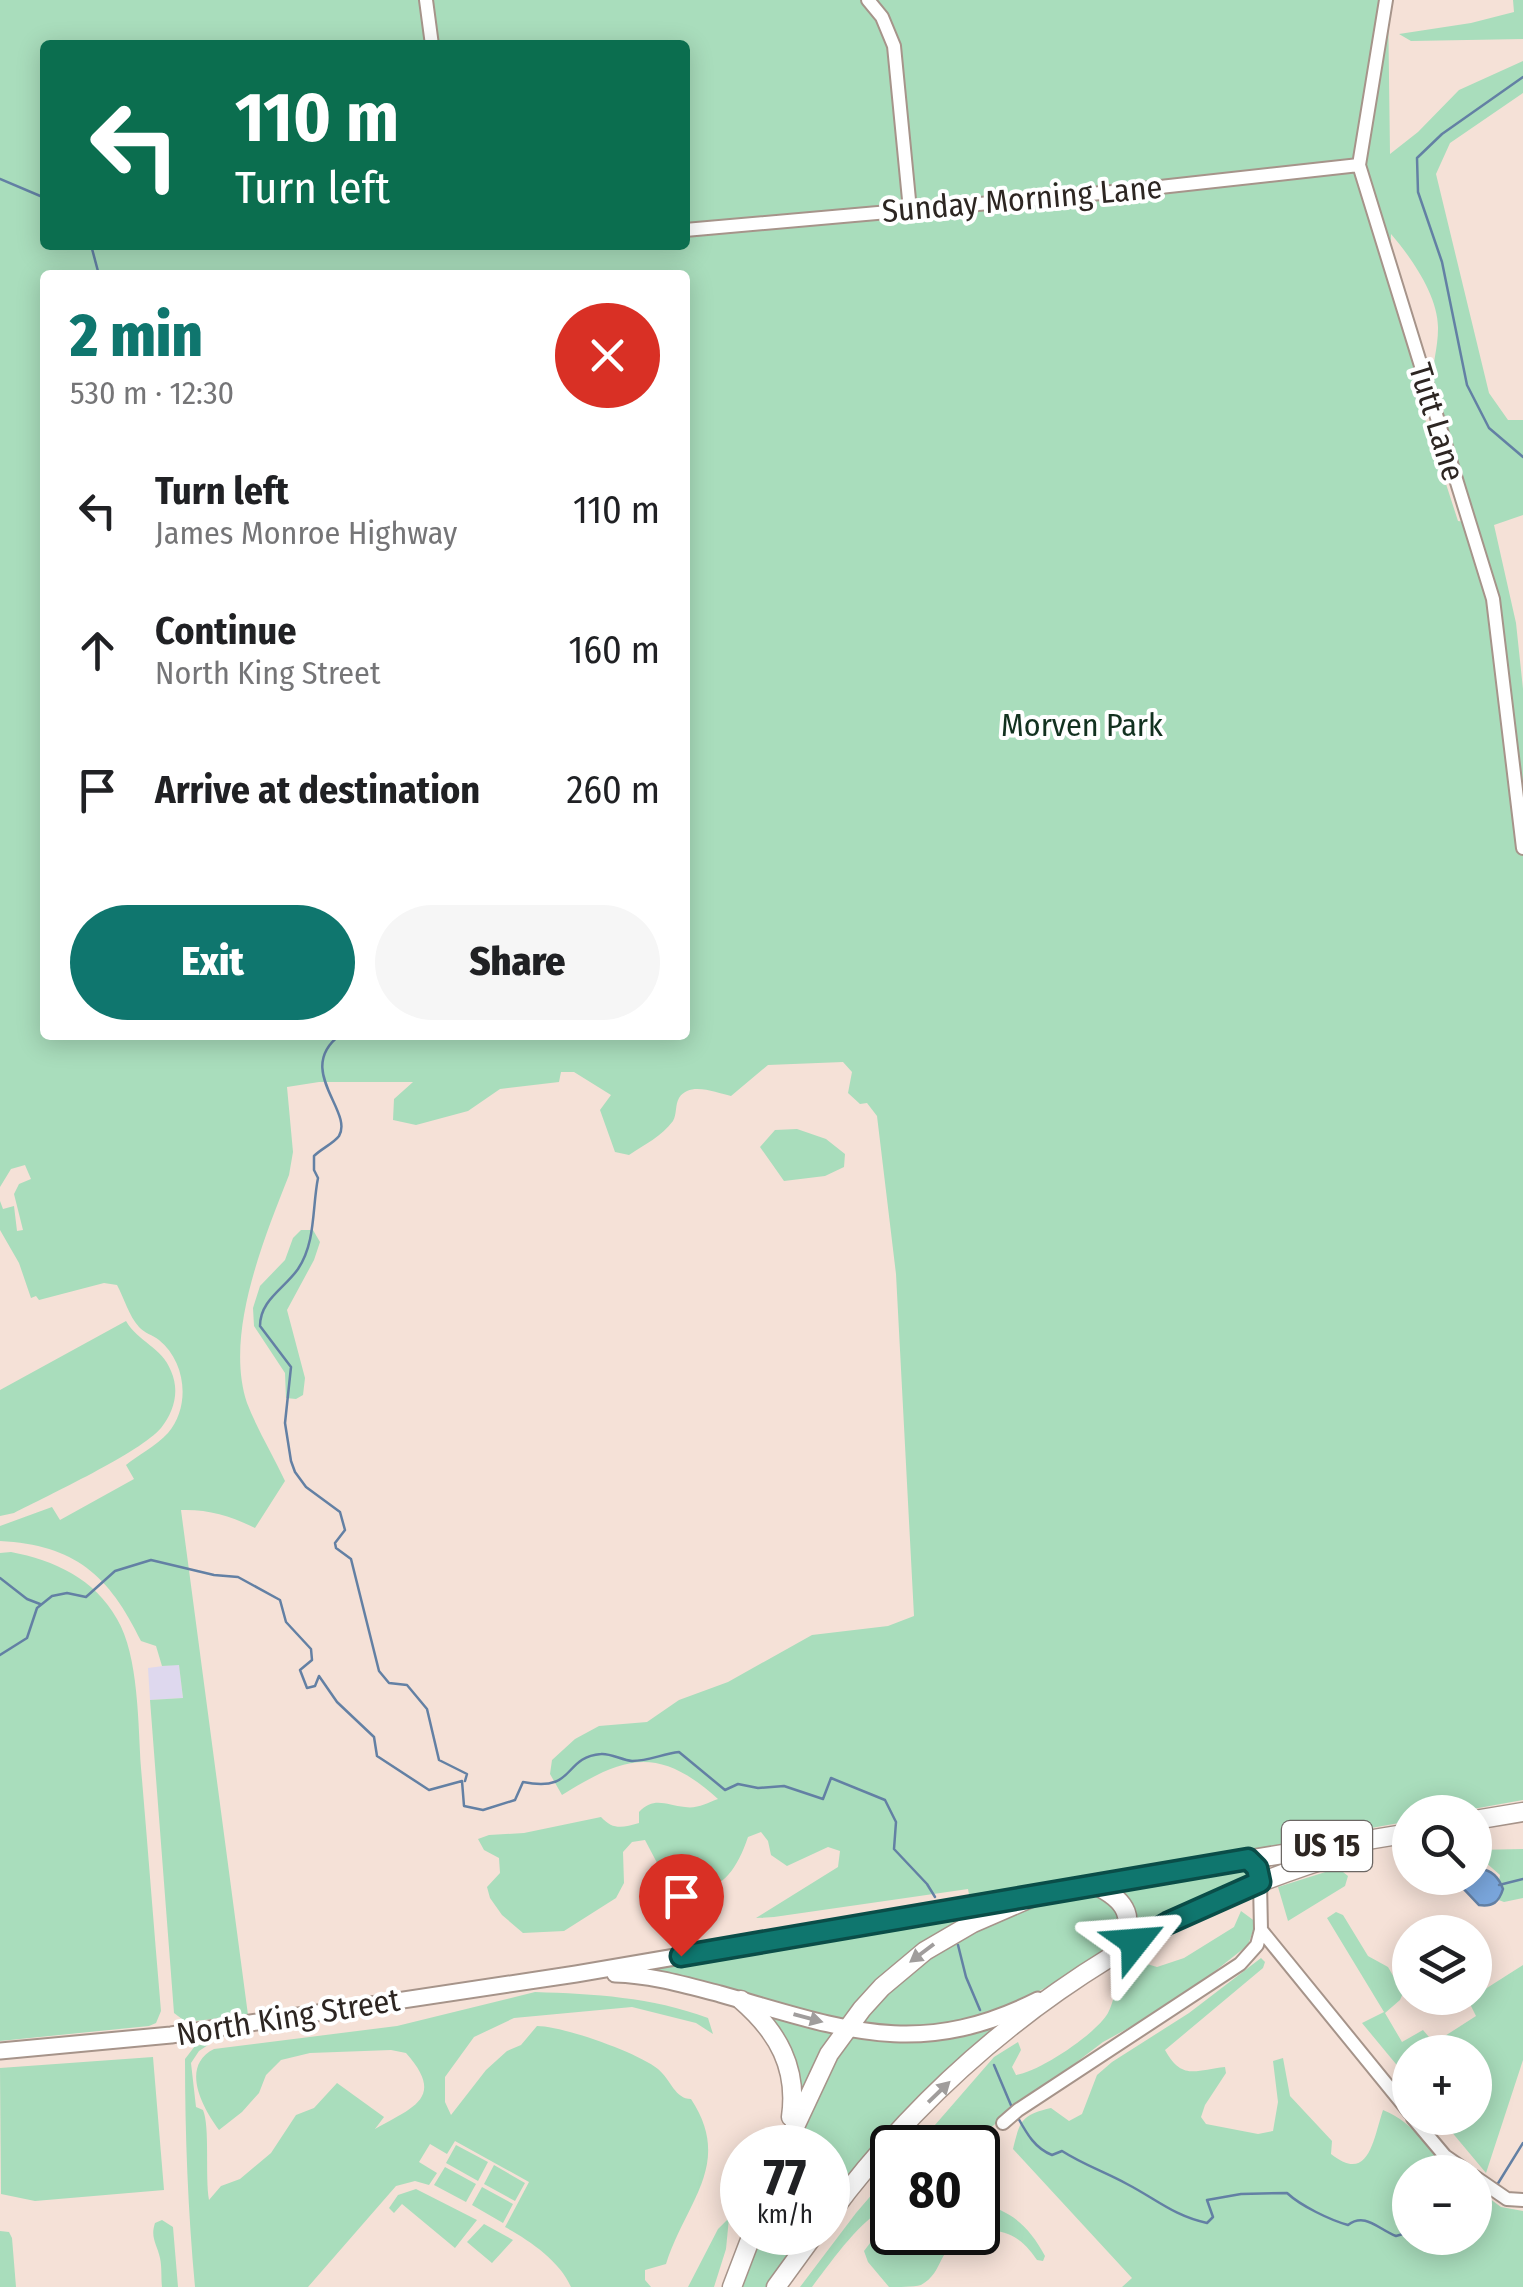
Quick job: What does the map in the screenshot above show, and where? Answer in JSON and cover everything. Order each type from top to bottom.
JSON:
[{"type":"highway","points":[[1492,1817],[1523,1812]]},
{"type":"highway","name":"US 15","points":[[795,2125],[829,2054],[882,1987],[925,1951],[973,1922],[1040,1894],[1392,1836]]},
{"type":"highway","name":"US 15","points":[[850,2189],[876,2155],[985,2048],[1050,1994],[1102,1960],[1168,1923],[1260,1882],[1392,1838]]},
{"type":"highway","points":[[1248,1859],[1257,1868],[1260,1882]]},
{"type":"highway","points":[[1096,1885],[1120,1900],[1127,1919],[1124,1936],[1102,1960]]},
{"type":"highway","points":[[741,2000],[768,2027],[786,2057],[793,2083],[789,2125]]},
{"type":"highway","points":[[732,2287],[744,2255]]},
{"type":"highway","points":[[776,2287],[799,2255]]},
{"type":"main road","name":"North King Street","points":[[0,2051],[171,2035],[576,1974],[1040,1894]]},
{"type":"main road","name":"North King Street","points":[[576,1974],[663,1979],[885,2036],[954,2032],[998,2019],[1050,1994]]},
{"type":"street","points":[[426,0],[431,40]]},
{"type":"street","points":[[868,0],[882,17],[894,46],[910,210]]},
{"type":"street","name":"Tutt Lane","points":[[1386,0],[1359,166],[1493,600],[1523,848]]},
{"type":"street","name":"Sunday Morning Lane","points":[[690,230],[1359,166]]},
{"type":"street","points":[[1011,2116],[1240,1964],[1257,1945],[1261,1930],[1260,1882]]},
{"type":"street","points":[[1261,1930],[1392,2090]]},
{"type":"street","points":[[1428,2135],[1444,2155]]},
{"type":"street","points":[[1492,2189],[1506,2199],[1523,2200]]},
{"type":"shaded area","points":[[179,1664],[183,1698],[150,1700],[148,1668]]},
{"type":"green space","name":"Morven Park","points":[[0,0],[1388,0],[1390,154],[1459,90],[1523,61],[1523,93],[1450,143],[1436,174],[1489,393],[1508,420],[1523,420],[1523,515],[1494,525],[1516,623],[1523,689],[1523,1800],[1492,1806],[1492,1795],[1392,1795],[1392,1824],[970,1900],[968,1889],[756,1918],[838,1867],[840,1851],[828,1847],[787,1866],[771,1855],[761,1832],[748,1837],[727,1876],[708,1888],[695,1888],[665,1878],[645,1840],[632,1842],[623,1852],[624,1883],[616,1898],[564,1931],[523,1933],[490,1898],[487,1887],[500,1873],[499,1858],[484,1850],[478,1839],[601,1817],[614,1826],[628,1826],[639,1823],[639,1812],[650,1804],[694,1807],[718,1799],[677,1770],[641,1762],[605,1772],[562,1795],[550,1774],[552,1760],[575,1739],[599,1726],[647,1722],[679,1700],[728,1682],[812,1635],[888,1626],[914,1616],[896,1274],[877,1116],[867,1103],[860,1104],[848,1093],[852,1072],[843,1062],[768,1065],[731,1096],[690,1090],[679,1098],[669,1126],[629,1155],[615,1152],[600,1110],[611,1095],[574,1072],[561,1072],[559,1082],[500,1089],[468,1111],[416,1125],[393,1120],[394,1099],[413,1082],[319,1082],[287,1087],[293,1152],[289,1175],[250,1287],[240,1347],[247,1403],[285,1481],[255,1528],[219,1514],[181,1510],[248,2015],[186,2022],[174,2013],[150,1700],[183,1698],[179,1665],[162,1666],[156,1646],[141,1641],[116,1598],[87,1568],[49,1549],[0,1541],[0,1526],[52,1507],[60,1520],[134,1479],[126,1465],[163,1438],[175,1422],[182,1398],[180,1372],[168,1349],[135,1323],[117,1285],[104,1283],[39,1300],[36,1296],[31,1298],[19,1263],[0,1230],[0,1201],[3,1209],[14,1206],[17,1231],[23,1230],[14,1194],[19,1184],[31,1179],[25,1165],[11,1169],[0,1187]],"holes":[[[1391,234],[1415,266],[1437,317],[1433,397],[1472,523],[1458,521],[1425,419],[1391,269]]]},
{"type":"green space","points":[[1513,0],[1523,0],[1523,39],[1411,41],[1399,34],[1514,12]]},
{"type":"green space","points":[[797,1129],[826,1139],[845,1154],[844,1167],[825,1176],[784,1181],[760,1147],[775,1130]]},
{"type":"green space","points":[[301,1230],[313,1230],[320,1242],[287,1310],[305,1378],[303,1395],[296,1399],[286,1398],[285,1373],[254,1326],[253,1308],[260,1286],[285,1260],[293,1238]]},
{"type":"green space","points":[[126,1321],[162,1356],[171,1371],[175,1394],[166,1422],[150,1438],[114,1461],[14,1513],[0,1516],[0,1390]]},
{"type":"green space","points":[[11,1552],[58,1566],[85,1582],[117,1619],[130,1652],[161,2011],[156,2023],[149,2026],[0,2041],[0,1553]]},
{"type":"green space","points":[[1523,1849],[1523,1898],[1504,1902],[1496,1899],[1500,1875],[1492,1868],[1492,1850]]},
{"type":"green space","points":[[1244,1867],[1244,1879],[1132,1935],[1114,1887]]},
{"type":"green space","points":[[1338,1868],[1348,1876],[1345,1886],[1288,1921],[1278,1887]]},
{"type":"green space","points":[[1092,1893],[1109,1898],[1122,1916],[1109,1947],[1049,1986],[989,2016],[920,2028],[862,2022],[909,1974],[965,1936],[1027,1909]]},
{"type":"green space","points":[[981,1911],[846,2024],[624,1968]]},
{"type":"green space","points":[[1241,1911],[1256,1922],[1248,1945],[1176,2002],[1103,2042],[994,2125],[935,2125],[994,2057],[1018,2042],[1021,2050],[1012,2067],[1016,2075],[1052,2060],[1102,2022],[1124,1972],[1140,1962],[1157,1967],[1184,1958],[1234,1927]]},
{"type":"green space","points":[[1336,1912],[1343,1915],[1368,1956],[1388,1967],[1392,1974],[1392,2007],[1385,2013],[1398,2035],[1392,2035],[1392,2059],[1362,2023],[1384,2012],[1327,1918]]},
{"type":"green space","points":[[1261,1958],[1265,1962],[1263,1968],[1165,2050],[1184,2070],[1225,2067],[1226,2073],[1201,2117],[1206,2124],[1258,2134],[1273,2131],[1278,2102],[1273,2061],[1283,2058],[1290,2096],[1332,2141],[1331,2154],[1344,2162],[1362,2161],[1372,2145],[1383,2110],[1392,2114],[1392,2135],[1418,2135],[1437,2155],[1392,2155],[1392,2255],[1492,2255],[1492,2200],[1501,2207],[1523,2211],[1523,2287],[1122,2287],[1132,2278],[1013,2149],[1020,2126],[1033,2113],[1051,2108],[1069,2121],[1082,2114],[1097,2075]]},
{"type":"green space","points":[[1523,1965],[1523,2060],[1492,2155],[1471,2155],[1454,2135],[1492,2135],[1492,2035],[1446,2035],[1476,2015],[1492,2015],[1492,1985]]},
{"type":"green space","points":[[535,1992],[644,2001],[708,2018],[713,2034],[696,2023],[632,2007],[514,2018],[474,2037],[445,2077],[445,2102],[451,2115],[486,2070],[507,2051],[521,2045],[537,2026],[549,2027],[581,2035],[648,2062],[677,2092],[691,2099],[703,2122],[707,2164],[666,2264],[645,2270],[645,2280],[651,2287],[571,2287],[552,2260],[505,2227],[529,2182],[455,2141],[447,2154],[430,2144],[419,2162],[437,2173],[429,2185],[415,2181],[396,2186],[308,2287],[195,2287],[185,2059],[195,2046],[211,2043],[191,2063],[196,2107],[203,2110],[205,2118],[209,2200],[221,2186],[240,2179],[271,2153],[296,2115],[314,2108],[337,2083],[384,2117],[375,2129],[412,2107],[424,2091],[418,2068],[406,2053],[310,2053],[281,2060],[266,2075],[259,2093],[219,2130],[201,2099],[196,2076],[204,2056],[214,2049],[397,2026]]},
{"type":"green space","points":[[760,2007],[839,2030],[799,2107]]},
{"type":"green space","points":[[1003,2023],[925,2092],[897,2125],[870,2125],[870,2157],[850,2181],[850,2125],[802,2125],[809,2109],[849,2035],[916,2042]]},
{"type":"green space","points":[[153,2057],[164,2190],[35,2201],[1,2194],[0,2068]]},
{"type":"green space","points":[[456,2145],[488,2162],[478,2181],[446,2163]]},
{"type":"green space","points":[[494,2165],[525,2183],[515,2201],[484,2184]]},
{"type":"green space","points":[[445,2167],[476,2184],[466,2202],[434,2185]]},
{"type":"green space","points":[[482,2187],[513,2204],[503,2223],[472,2205]]},
{"type":"green space","points":[[416,2189],[477,2220],[455,2248],[402,2204],[394,2213],[389,2208],[398,2195]]},
{"type":"green space","points":[[870,2197],[870,2220],[850,2239],[850,2221]]},
{"type":"green space","points":[[1000,2210],[1025,2228],[1045,2256],[1043,2261],[1037,2260],[1012,2236],[1000,2232]]},
{"type":"green space","points":[[162,2220],[173,2227],[178,2287],[162,2287],[161,2261],[153,2233],[155,2223]]},
{"type":"green space","points":[[484,2224],[513,2240],[492,2263],[467,2242]]},
{"type":"green space","points":[[718,2229],[720,2255],[724,2255],[714,2287],[688,2287]]},
{"type":"green space","points":[[0,2231],[9,2232],[12,2238],[16,2287],[0,2287]]},
{"type":"green space","points":[[870,2243],[870,2255],[945,2255],[921,2285],[889,2287],[864,2251]]},
{"type":"green space","points":[[750,2255],[791,2255],[767,2287],[737,2287]]},
{"type":"green space","points":[[824,2255],[836,2255],[812,2287],[800,2287]]},
{"type":"water","points":[[1492,1874],[1503,1889],[1492,1904],[1479,1905],[1470,1895],[1492,1895]]},
{"type":"waterway","points":[[1523,77],[1442,134],[1417,158],[1418,192],[1442,262],[1467,385],[1489,428],[1523,457]]},
{"type":"waterway","points":[[0,179],[40,196]]},
{"type":"waterway","points":[[92,250],[98,270]]},
{"type":"waterway","points":[[335,1040],[327,1048],[323,1076],[339,1115],[339,1136],[314,1156],[318,1178],[308,1248],[298,1269],[264,1309],[260,1326],[291,1367],[285,1423],[291,1461],[306,1487],[340,1512],[345,1530],[335,1543],[336,1548],[351,1559],[379,1671],[389,1683],[407,1685],[427,1709],[439,1760],[467,1774],[465,1781]]},
{"type":"waterway","points":[[0,1655],[27,1638],[37,1608],[52,1596],[67,1593],[86,1597],[115,1571],[151,1560],[238,1577],[280,1600],[286,1622],[311,1649],[312,1660],[300,1670],[307,1688],[315,1686],[319,1676],[337,1702],[374,1737],[377,1756],[429,1790],[462,1781],[464,1806],[483,1810],[515,1800],[523,1782],[552,1783],[580,1761],[601,1754],[632,1761],[679,1752],[725,1790],[738,1784],[758,1788],[784,1786],[823,1799],[831,1778],[885,1800],[896,1822],[894,1849],[935,1897]]},
{"type":"waterway","points":[[0,1578],[40,1604]]},
{"type":"waterway","points":[[1499,1885],[1523,1879]]},
{"type":"waterway","points":[[958,1945],[980,2010]]},
{"type":"waterway","points":[[994,2065],[1013,2110]]},
{"type":"waterway","points":[[1017,2116],[1031,2139],[1046,2152],[1052,2155],[1062,2151],[1195,2220],[1207,2223],[1213,2217],[1207,2200],[1241,2194],[1287,2193],[1341,2223],[1366,2221],[1392,2234]]},
{"type":"waterway","points":[[1497,2185],[1523,2143]]},
{"type":"route","points":[[681,1956],[1248,1859],[1257,1868],[1260,1882],[1211,1902],[1135,1942]]}]
